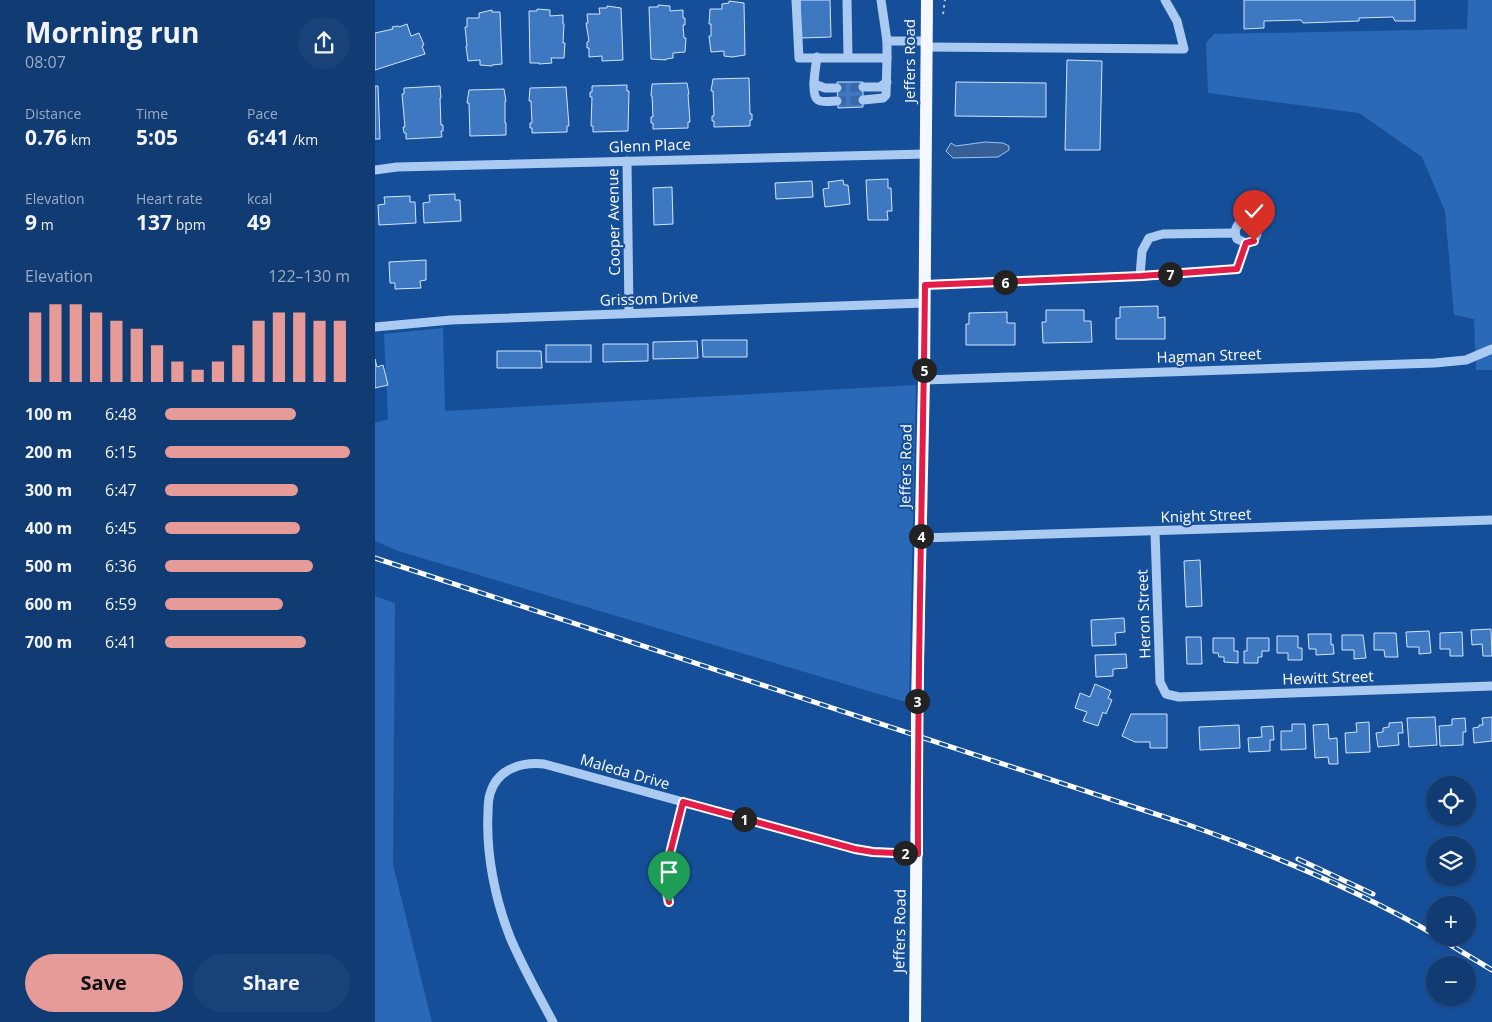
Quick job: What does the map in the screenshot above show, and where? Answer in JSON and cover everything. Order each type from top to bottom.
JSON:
[{"type":"main road","name":"Jeffers Road","points":[[915,1022],[918,854],[917,704],[924,380],[927,0]]},
{"type":"street","points":[[796,0],[799,58],[887,58]]},
{"type":"street","points":[[847,0],[848,58]]},
{"type":"street","points":[[863,100],[883,98],[886,95],[887,41],[881,0]]},
{"type":"street","points":[[887,41],[927,44],[1184,49],[1177,21],[1165,0]]},
{"type":"street","points":[[817,58],[814,84],[815,97],[818,100],[837,101]]},
{"type":"street","points":[[863,87],[880,86],[887,82]]},
{"type":"street","points":[[814,84],[825,88],[837,88]]},
{"type":"street","name":"Glenn Place","points":[[375,170],[397,167],[926,154]]},
{"type":"street","name":"Cooper Avenue","points":[[627,161],[629,313]]},
{"type":"street","points":[[1247,221],[1255,224],[1258,231],[1256,238],[1246,243],[1237,239],[1235,233],[1237,225],[1240,222],[1247,221]]},
{"type":"street","points":[[1141,276],[1142,251],[1149,238],[1163,234],[1235,233]]},
{"type":"street","points":[[925,285],[1141,276],[1237,269],[1246,243]]},
{"type":"street","name":"Grissom Drive","points":[[375,327],[451,320],[924,303]]},
{"type":"street","name":"Hagman Street","points":[[924,380],[1435,362],[1466,360],[1492,349]]},
{"type":"street","name":"Knight Street","points":[[921,538],[1492,520]]},
{"type":"street","name":"Heron Street","points":[[1155,532],[1160,682],[1166,694]]},
{"type":"street","name":"Hewitt Street","points":[[1166,694],[1189,697],[1492,686]]},
{"type":"street","name":"Maleda Drive","points":[[553,1022],[509,935],[494,883],[490,857],[488,823],[490,792],[495,782],[502,775],[521,764],[544,764],[855,849],[873,852],[918,854]]},
{"type":"street","points":[[669,902],[664,877],[683,802]]},
{"type":"path","points":[[943,14],[945,0]]},
{"type":"shaded area","points":[[1468,0],[1492,0],[1492,370],[1476,370],[1474,319],[1454,315],[1445,211],[1422,157],[1359,113],[1208,93],[1206,43],[1214,34],[1467,29]]},
{"type":"shaded area","points":[[985,142],[1003,143],[1009,146],[1009,150],[998,157],[953,158],[946,151],[951,143],[956,146]]},
{"type":"shaded area","points":[[443,328],[445,411],[916,385],[909,703],[398,551],[375,541],[375,423],[388,419],[384,334]]},
{"type":"shaded area","points":[[375,596],[395,603],[393,865],[432,1022],[375,1022]]},
{"type":"building","points":[[800,0],[830,0],[831,37],[801,38]]},
{"type":"building","points":[[1244,0],[1415,0],[1415,21],[1395,21],[1393,17],[1359,18],[1359,21],[1303,23],[1301,20],[1264,21],[1264,28],[1244,29]]},
{"type":"building","points":[[729,1],[744,3],[745,55],[732,57],[724,56],[724,51],[711,52],[709,36],[711,36],[711,24],[709,24],[710,9],[722,9],[722,4],[729,3]]},
{"type":"building","points":[[658,5],[670,6],[670,11],[683,10],[683,18],[685,18],[685,25],[683,25],[684,38],[686,38],[685,52],[673,53],[673,58],[666,60],[651,59],[649,7],[658,7]]},
{"type":"building","points":[[607,6],[621,8],[623,60],[602,61],[602,56],[589,57],[589,48],[587,48],[587,42],[589,41],[586,23],[588,23],[587,14],[600,14],[599,8],[607,8]]},
{"type":"building","points":[[537,9],[550,10],[550,16],[563,15],[564,58],[551,58],[552,63],[530,63],[529,11],[537,11]]},
{"type":"building","points":[[492,10],[492,12],[500,12],[502,64],[492,66],[480,65],[480,60],[468,61],[465,27],[467,27],[467,18],[479,18],[479,13]]},
{"type":"building","points":[[407,24],[411,36],[419,33],[424,45],[422,46],[425,54],[375,70],[375,33]]},
{"type":"building","points":[[1067,60],[1102,61],[1100,150],[1065,150]]},
{"type":"building","points":[[749,78],[750,114],[752,114],[750,126],[714,127],[714,121],[712,121],[712,116],[714,116],[713,91],[711,91],[713,79]]},
{"type":"building","points":[[837,82],[863,82],[863,107],[838,108]]},
{"type":"building","points":[[956,82],[1046,83],[1046,117],[955,116]]},
{"type":"building","points":[[687,83],[690,122],[688,122],[688,128],[653,129],[653,123],[651,123],[651,117],[653,117],[652,84]]},
{"type":"building","points":[[627,85],[627,91],[629,91],[628,131],[593,132],[593,126],[591,126],[592,97],[590,97],[592,86]]},
{"type":"building","points":[[375,86],[378,86],[380,139],[375,139]]},
{"type":"building","points":[[440,86],[442,137],[406,139],[403,127],[405,127],[402,94],[404,94],[404,88]]},
{"type":"building","points":[[566,87],[569,126],[567,126],[567,132],[532,133],[532,128],[530,128],[530,123],[532,123],[531,101],[529,101],[530,88]]},
{"type":"building","points":[[504,89],[506,135],[470,136],[469,103],[467,103],[469,90]]},
{"type":"building","points":[[888,179],[888,188],[891,188],[892,211],[887,211],[888,220],[868,220],[866,180]]},
{"type":"building","points":[[843,180],[844,185],[848,185],[850,204],[825,207],[823,189],[829,188],[828,182]]},
{"type":"building","points":[[812,181],[813,197],[776,199],[775,183]]},
{"type":"building","points":[[672,187],[673,224],[654,225],[653,188]]},
{"type":"building","points":[[455,194],[455,200],[460,200],[461,221],[424,223],[423,203],[430,202],[429,195]]},
{"type":"building","points":[[410,196],[410,202],[415,202],[416,223],[379,225],[378,205],[385,204],[384,197]]},
{"type":"building","points":[[426,260],[426,280],[420,281],[421,288],[395,289],[395,283],[390,283],[389,262]]},
{"type":"building","points":[[1158,306],[1158,318],[1165,317],[1165,339],[1116,339],[1116,318],[1120,318],[1120,307]]},
{"type":"building","points":[[1046,310],[1084,310],[1084,321],[1091,321],[1092,342],[1043,343],[1042,322],[1046,322]]},
{"type":"building","points":[[1007,312],[1007,323],[1015,323],[1015,345],[966,345],[966,324],[969,324],[969,313]]},
{"type":"building","points":[[702,340],[747,340],[747,357],[703,357]]},
{"type":"building","points":[[697,341],[698,358],[653,359],[653,342]]},
{"type":"building","points":[[603,344],[648,344],[648,361],[603,362]]},
{"type":"building","points":[[546,345],[591,345],[591,362],[546,362]]},
{"type":"building","points":[[497,351],[541,351],[542,368],[497,368]]},
{"type":"building","points":[[375,359],[377,367],[383,365],[388,385],[375,388]]},
{"type":"building","points":[[1200,560],[1202,606],[1186,607],[1184,561]]},
{"type":"building","points":[[1124,618],[1125,632],[1115,633],[1116,645],[1092,646],[1091,620]]},
{"type":"building","points":[[1491,629],[1492,656],[1483,656],[1482,644],[1472,645],[1471,630]]},
{"type":"building","points":[[1429,631],[1431,653],[1419,654],[1419,647],[1407,647],[1406,632]]},
{"type":"building","points":[[1462,632],[1463,656],[1450,656],[1450,649],[1440,649],[1440,633]]},
{"type":"building","points":[[1374,633],[1396,633],[1398,657],[1385,657],[1384,650],[1374,650]]},
{"type":"building","points":[[1308,634],[1331,634],[1331,645],[1333,644],[1334,654],[1316,655],[1316,649],[1309,649]]},
{"type":"building","points":[[1342,635],[1363,635],[1366,658],[1354,659],[1354,650],[1342,650]]},
{"type":"building","points":[[1277,636],[1298,636],[1298,648],[1302,648],[1302,660],[1288,660],[1288,653],[1277,653]]},
{"type":"building","points":[[1186,637],[1201,637],[1202,664],[1187,664]]},
{"type":"building","points":[[1213,638],[1234,638],[1234,651],[1238,651],[1238,663],[1224,662],[1224,657],[1219,657],[1218,653],[1213,653]]},
{"type":"building","points":[[1247,638],[1269,638],[1269,651],[1262,651],[1262,657],[1258,657],[1258,663],[1244,663],[1244,651],[1247,651]]},
{"type":"building","points":[[1126,654],[1127,668],[1113,669],[1113,676],[1096,677],[1095,655]]},
{"type":"building","points":[[1095,684],[1111,691],[1108,698],[1112,700],[1106,714],[1103,712],[1098,726],[1083,721],[1087,712],[1075,708],[1080,693],[1090,697]]},
{"type":"building","points":[[1131,714],[1167,714],[1167,748],[1150,748],[1150,742],[1135,742],[1122,736]]},
{"type":"building","points":[[1435,717],[1437,745],[1409,747],[1407,718]]},
{"type":"building","points":[[1492,717],[1492,741],[1474,743],[1473,728],[1483,725],[1482,718]]},
{"type":"building","points":[[1465,718],[1466,732],[1463,732],[1463,745],[1440,746],[1439,726],[1452,725],[1452,719]]},
{"type":"building","points":[[1369,722],[1370,752],[1346,753],[1345,733],[1357,732],[1356,723]]},
{"type":"building","points":[[1402,722],[1403,733],[1398,733],[1399,745],[1378,747],[1376,733],[1383,732],[1383,728],[1389,727],[1389,723]]},
{"type":"building","points":[[1292,724],[1305,724],[1306,749],[1281,750],[1281,731],[1292,731]]},
{"type":"building","points":[[1328,724],[1329,739],[1337,738],[1338,764],[1329,764],[1328,757],[1315,758],[1313,725]]},
{"type":"building","points":[[1239,725],[1240,748],[1200,750],[1199,727]]},
{"type":"building","points":[[1273,726],[1274,740],[1270,740],[1270,751],[1249,752],[1248,738],[1262,737],[1261,727]]},
{"type":"tunnel","points":[[837,88],[863,87]]},
{"type":"tunnel","points":[[837,101],[863,100]]},
{"type":"railway","points":[[375,558],[1186,824],[1313,874],[1375,902],[1426,930]]},
{"type":"railway","points":[[1298,859],[1373,894]]},
{"type":"railway","points":[[1452,946],[1492,970]]},
{"type":"route","points":[[669,902],[664,877],[683,802],[855,849],[873,852],[918,854],[917,704],[925,285],[1141,276],[1237,269],[1246,243],[1254,241]]}]
